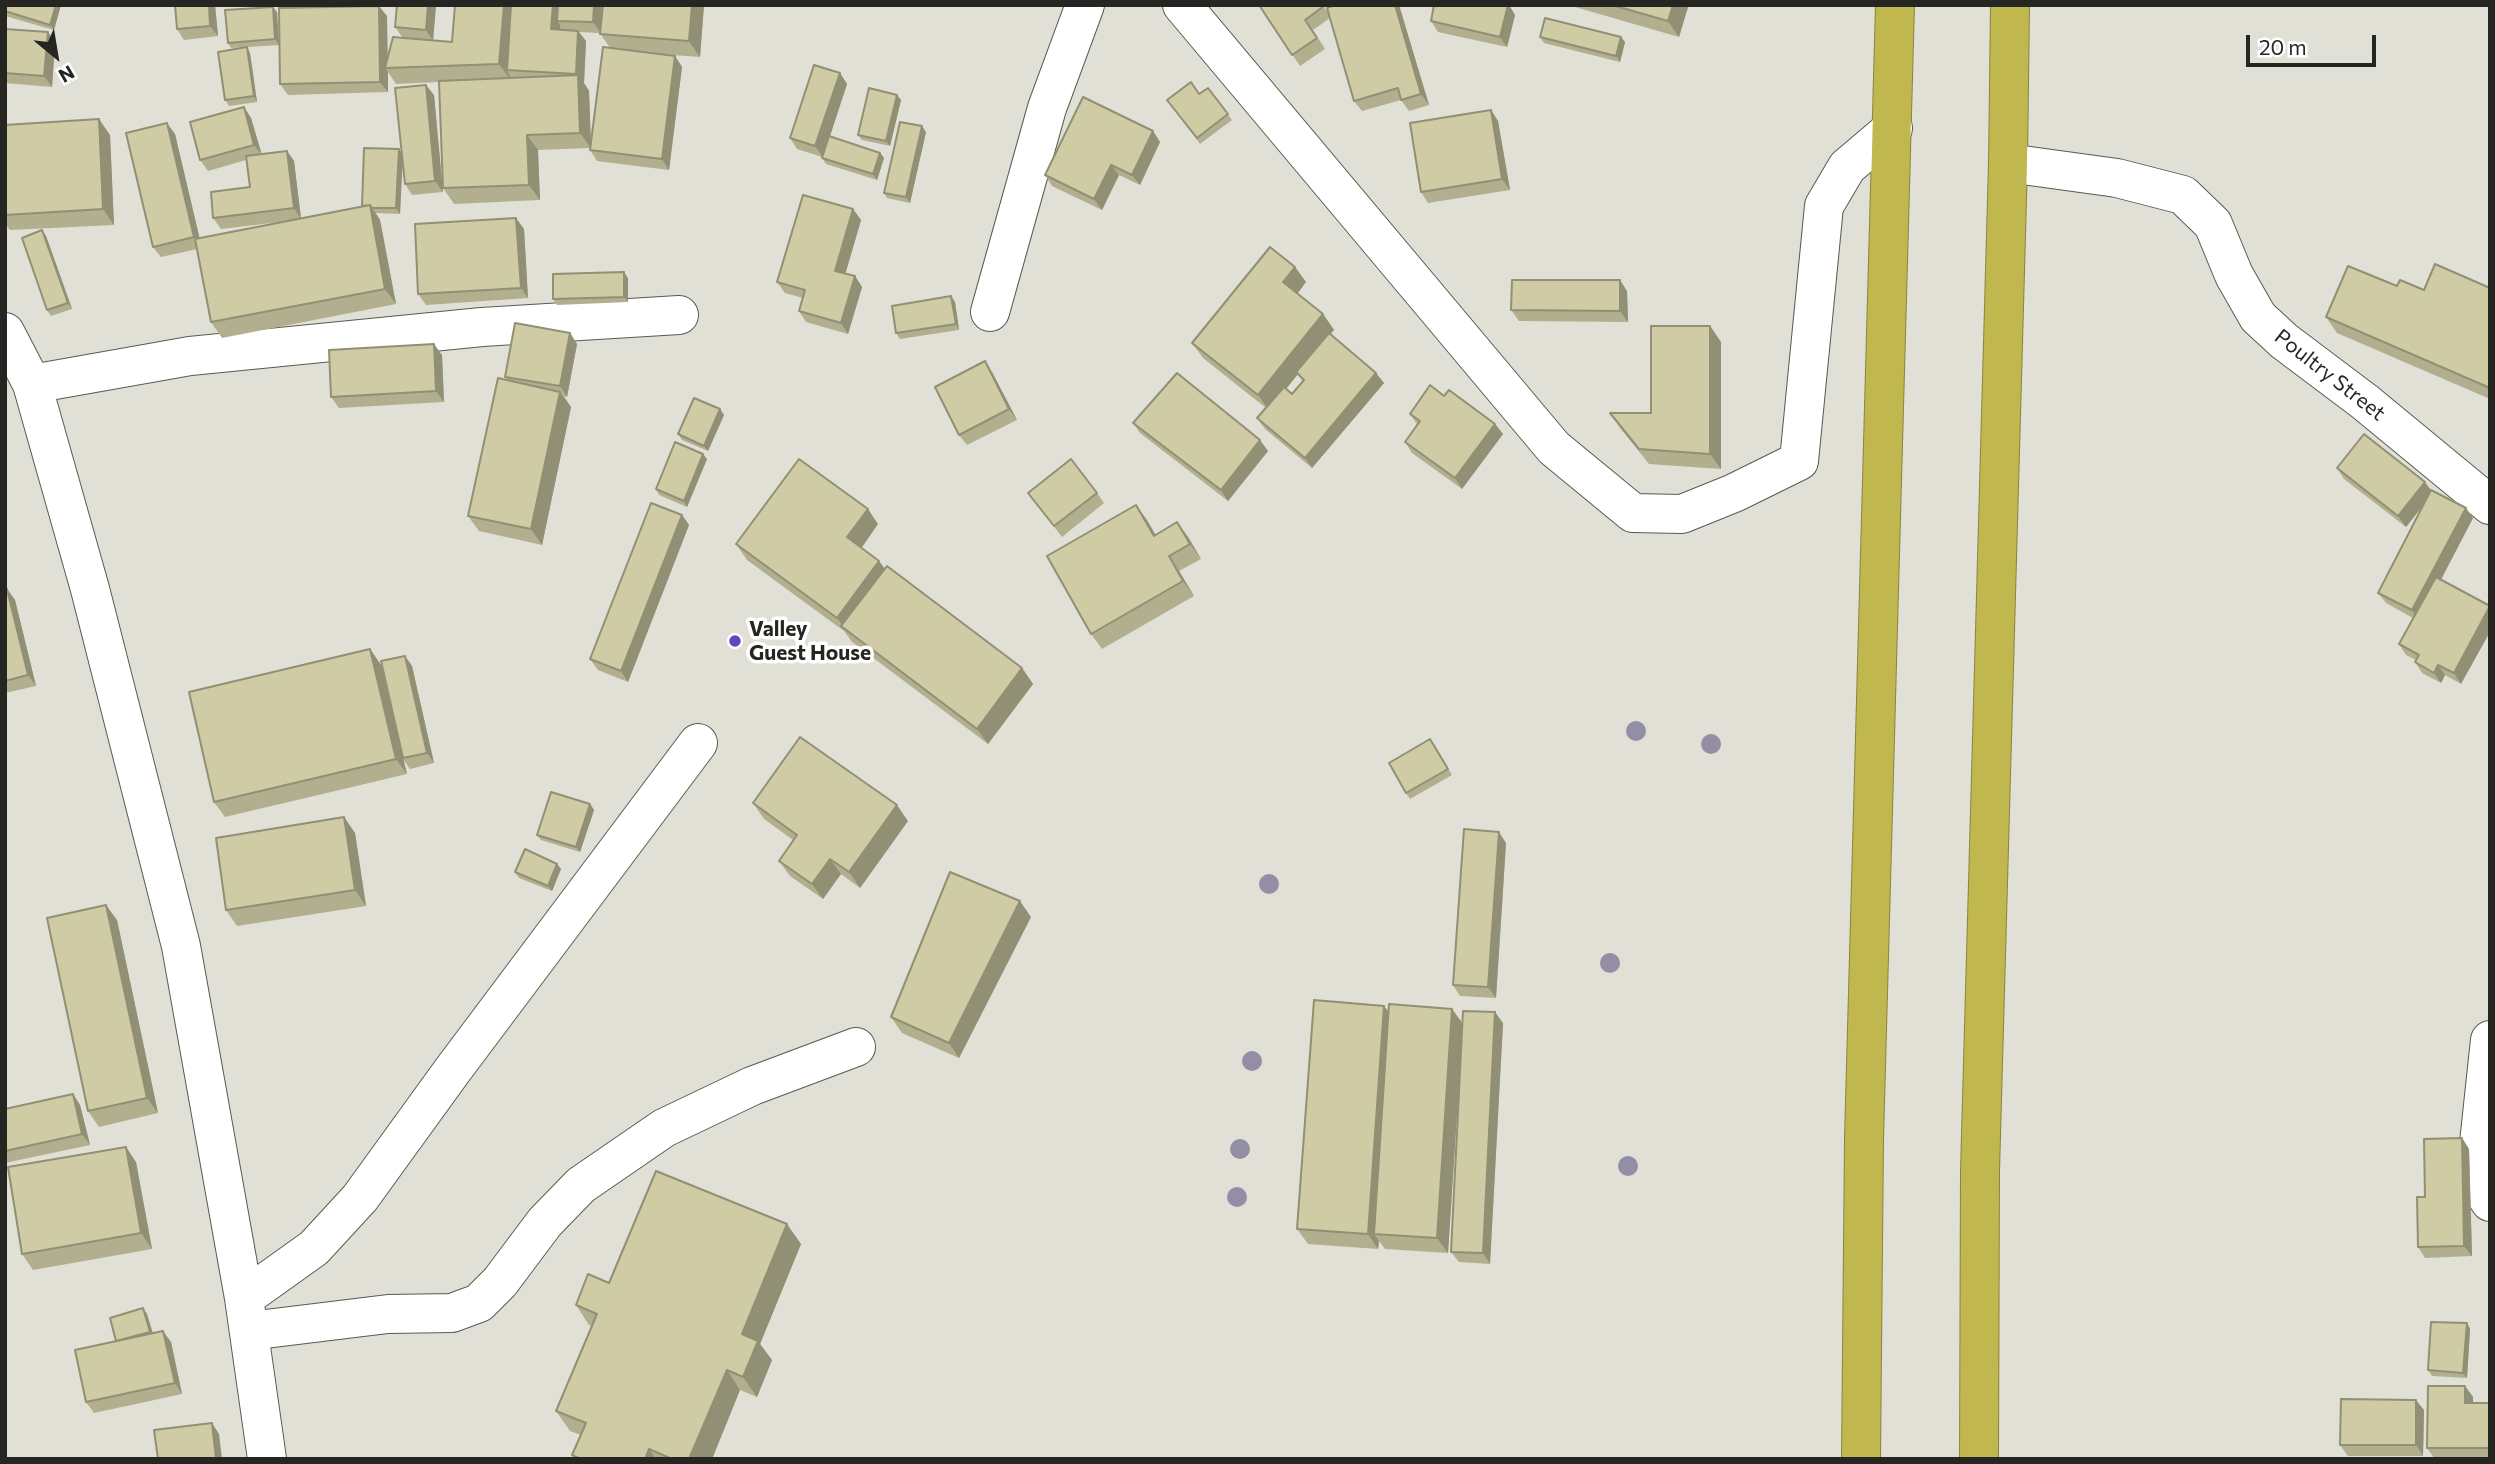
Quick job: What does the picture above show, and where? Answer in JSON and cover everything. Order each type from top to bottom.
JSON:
[{"type":"highway","points":[[1861,1459],[1864,1139],[1895,5]]},
{"type":"highway","points":[[1979,1459],[1980,1171],[2010,5]]},
{"type":"street","points":[[990,312],[1047,108],[1085,5]]},
{"type":"street","points":[[1182,5],[1554,448],[1633,513],[1682,514],[1734,493],[1798,461],[1824,206],[1847,167],[1893,128]]},
{"type":"street","name":"Poultry Street","points":[[2008,163],[2117,178],[2183,195],[2213,224],[2234,275],[2258,317],[2284,341],[2481,488]]},
{"type":"street","points":[[32,384],[190,356],[482,327],[679,315]]},
{"type":"street","points":[[5,332],[32,384],[90,589],[181,946],[246,1315],[267,1459]]},
{"type":"street","points":[[246,1315],[360,1198],[698,743]]},
{"type":"street","points":[[2490,1040],[2476,1171],[2481,1188],[2490,1202]]},
{"type":"street","points":[[246,1315],[452,1313],[479,1303],[500,1282],[545,1222],[581,1185],[664,1128],[752,1086],[856,1047]]},
{"type":"building","points":[[5,5],[56,5],[50,25],[5,11]]},
{"type":"building","points":[[175,5],[209,5],[210,26],[177,29]]},
{"type":"building","points":[[397,5],[428,5],[426,30],[395,27]]},
{"type":"building","points":[[455,5],[504,5],[499,64],[385,68],[393,37],[452,42]]},
{"type":"building","points":[[511,5],[553,5],[551,29],[578,31],[576,74],[507,70]]},
{"type":"building","points":[[558,5],[594,5],[593,22],[557,21]]},
{"type":"building","points":[[603,5],[692,5],[689,41],[600,34]]},
{"type":"building","points":[[1259,5],[1323,5],[1305,20],[1317,38],[1292,55]]},
{"type":"building","points":[[1335,5],[1395,5],[1421,94],[1401,100],[1398,88],[1354,101],[1327,8]]},
{"type":"building","points":[[1434,5],[1508,5],[1500,37],[1431,21]]},
{"type":"building","points":[[1612,5],[1673,5],[1668,21]]},
{"type":"building","points":[[379,6],[380,82],[280,84],[279,8]]},
{"type":"building","points":[[273,7],[275,39],[228,43],[225,10]]},
{"type":"building","points":[[1545,18],[1621,37],[1616,56],[1540,37]]},
{"type":"building","points":[[5,29],[48,32],[44,76],[5,73]]},
{"type":"building","points":[[247,47],[254,96],[225,100],[218,52]]},
{"type":"building","points":[[603,47],[675,56],[662,159],[590,150]]},
{"type":"building","points":[[814,65],[840,73],[815,146],[790,138]]},
{"type":"building","points":[[578,75],[580,133],[527,135],[529,185],[443,188],[439,81]]},
{"type":"building","points":[[1191,82],[1199,94],[1208,88],[1228,114],[1197,138],[1167,100]]},
{"type":"building","points":[[426,85],[435,181],[405,184],[395,88]]},
{"type":"building","points":[[869,88],[897,95],[886,141],[858,135]]},
{"type":"building","points":[[1083,97],[1153,131],[1132,175],[1111,165],[1094,199],[1045,175]]},
{"type":"building","points":[[244,107],[254,145],[200,160],[190,122]]},
{"type":"building","points":[[1491,110],[1502,179],[1421,192],[1410,123]]},
{"type":"building","points":[[99,119],[103,209],[5,215],[5,125]]},
{"type":"building","points":[[900,122],[922,126],[906,197],[884,193]]},
{"type":"building","points":[[167,123],[194,237],[153,247],[126,133]]},
{"type":"building","points":[[829,136],[880,153],[873,174],[822,158]]},
{"type":"building","points":[[364,148],[399,149],[396,208],[362,206]]},
{"type":"building","points":[[287,151],[294,208],[213,218],[211,192],[250,187],[246,156]]},
{"type":"building","points":[[803,195],[853,209],[835,271],[855,276],[841,323],[799,311],[805,290],[777,282]]},
{"type":"building","points":[[370,205],[385,289],[211,322],[195,239]]},
{"type":"building","points":[[516,218],[521,288],[418,294],[415,224]]},
{"type":"building","points":[[42,230],[68,303],[47,310],[22,238]]},
{"type":"building","points":[[1270,247],[1295,267],[1283,282],[1323,314],[1258,395],[1192,343]]},
{"type":"building","points":[[2435,264],[2490,288],[2490,388],[2326,317],[2348,266],[2397,286],[2400,280],[2424,290]]},
{"type":"building","points":[[624,272],[624,297],[553,299],[553,274]]},
{"type":"building","points":[[1512,280],[1620,280],[1620,311],[1511,310]]},
{"type":"building","points":[[951,296],[956,324],[896,333],[892,306]]},
{"type":"building","points":[[515,323],[570,333],[560,386],[505,377]]},
{"type":"building","points":[[1651,326],[1710,326],[1710,454],[1639,449],[1610,413],[1651,413]]},
{"type":"building","points":[[1329,333],[1376,373],[1305,458],[1257,418],[1284,387],[1292,394],[1304,380],[1296,372]]},
{"type":"building","points":[[434,344],[436,391],[331,397],[329,350]]},
{"type":"building","points":[[985,361],[1009,409],[959,435],[935,387]]},
{"type":"building","points":[[1177,373],[1260,440],[1221,490],[1133,423]]},
{"type":"building","points":[[498,378],[560,392],[531,529],[468,516]]},
{"type":"building","points":[[1430,385],[1444,396],[1449,390],[1495,424],[1455,478],[1405,442],[1420,421],[1410,414]]},
{"type":"building","points":[[694,398],[720,409],[704,446],[678,434]]},
{"type":"building","points":[[2364,434],[2425,482],[2398,516],[2337,468]]},
{"type":"building","points":[[675,442],[703,454],[684,501],[656,489]]},
{"type":"building","points":[[799,459],[868,509],[847,537],[879,561],[837,618],[736,544]]},
{"type":"building","points":[[1071,459],[1097,493],[1054,526],[1028,493]]},
{"type":"building","points":[[2431,490],[2466,508],[2412,610],[2378,593]]},
{"type":"building","points":[[651,503],[682,515],[621,671],[590,659]]},
{"type":"building","points":[[1136,505],[1154,536],[1177,522],[1190,544],[1169,556],[1183,581],[1091,634],[1047,556]]},
{"type":"building","points":[[887,566],[1022,668],[977,729],[841,626]]},
{"type":"building","points":[[2436,577],[2490,606],[2454,673],[2438,665],[2434,673],[2415,662],[2419,655],[2399,644]]},
{"type":"building","points":[[7,589],[28,675],[5,681],[5,590]]},
{"type":"building","points":[[370,649],[396,759],[214,802],[189,692]]},
{"type":"building","points":[[405,656],[427,753],[403,758],[381,661]]},
{"type":"building","points":[[800,737],[897,805],[849,872],[830,859],[812,884],[779,861],[797,835],[753,803]]},
{"type":"building","points":[[1430,739],[1448,769],[1406,793],[1389,763]]},
{"type":"building","points":[[551,792],[590,804],[576,847],[537,835]]},
{"type":"building","points":[[344,817],[355,890],[226,910],[216,838]]},
{"type":"building","points":[[1464,829],[1499,832],[1488,987],[1453,985]]},
{"type":"building","points":[[525,849],[557,864],[548,886],[515,872]]},
{"type":"building","points":[[950,872],[1020,901],[949,1043],[891,1017]]},
{"type":"building","points":[[106,905],[147,1098],[88,1111],[47,918]]},
{"type":"building","points":[[1314,1000],[1384,1006],[1368,1234],[1297,1229]]},
{"type":"building","points":[[1389,1004],[1452,1009],[1437,1238],[1374,1234]]},
{"type":"building","points":[[1463,1011],[1495,1012],[1483,1253],[1451,1252]]},
{"type":"building","points":[[73,1094],[82,1134],[5,1151],[5,1109]]},
{"type":"building","points":[[2462,1138],[2464,1246],[2418,1247],[2417,1197],[2425,1197],[2424,1139]]},
{"type":"building","points":[[126,1147],[141,1233],[22,1254],[8,1167]]},
{"type":"building","points":[[656,1171],[787,1224],[742,1334],[758,1341],[743,1377],[727,1370],[689,1459],[672,1459],[649,1449],[645,1459],[581,1459],[572,1455],[586,1423],[556,1411],[597,1314],[576,1305],[588,1274],[609,1283]]},
{"type":"building","points":[[143,1308],[150,1332],[116,1341],[110,1318]]},
{"type":"building","points":[[2431,1322],[2467,1323],[2463,1373],[2428,1370]]},
{"type":"building","points":[[163,1331],[175,1383],[86,1402],[75,1350]]},
{"type":"building","points":[[2428,1386],[2465,1386],[2465,1403],[2490,1403],[2490,1448],[2427,1448]]},
{"type":"building","points":[[2341,1399],[2416,1400],[2416,1445],[2340,1445]]},
{"type":"building","points":[[212,1423],[216,1459],[158,1459],[154,1430]]},
{"type":"place","name":"Valley Guest House","points":[[735,641]]}]
